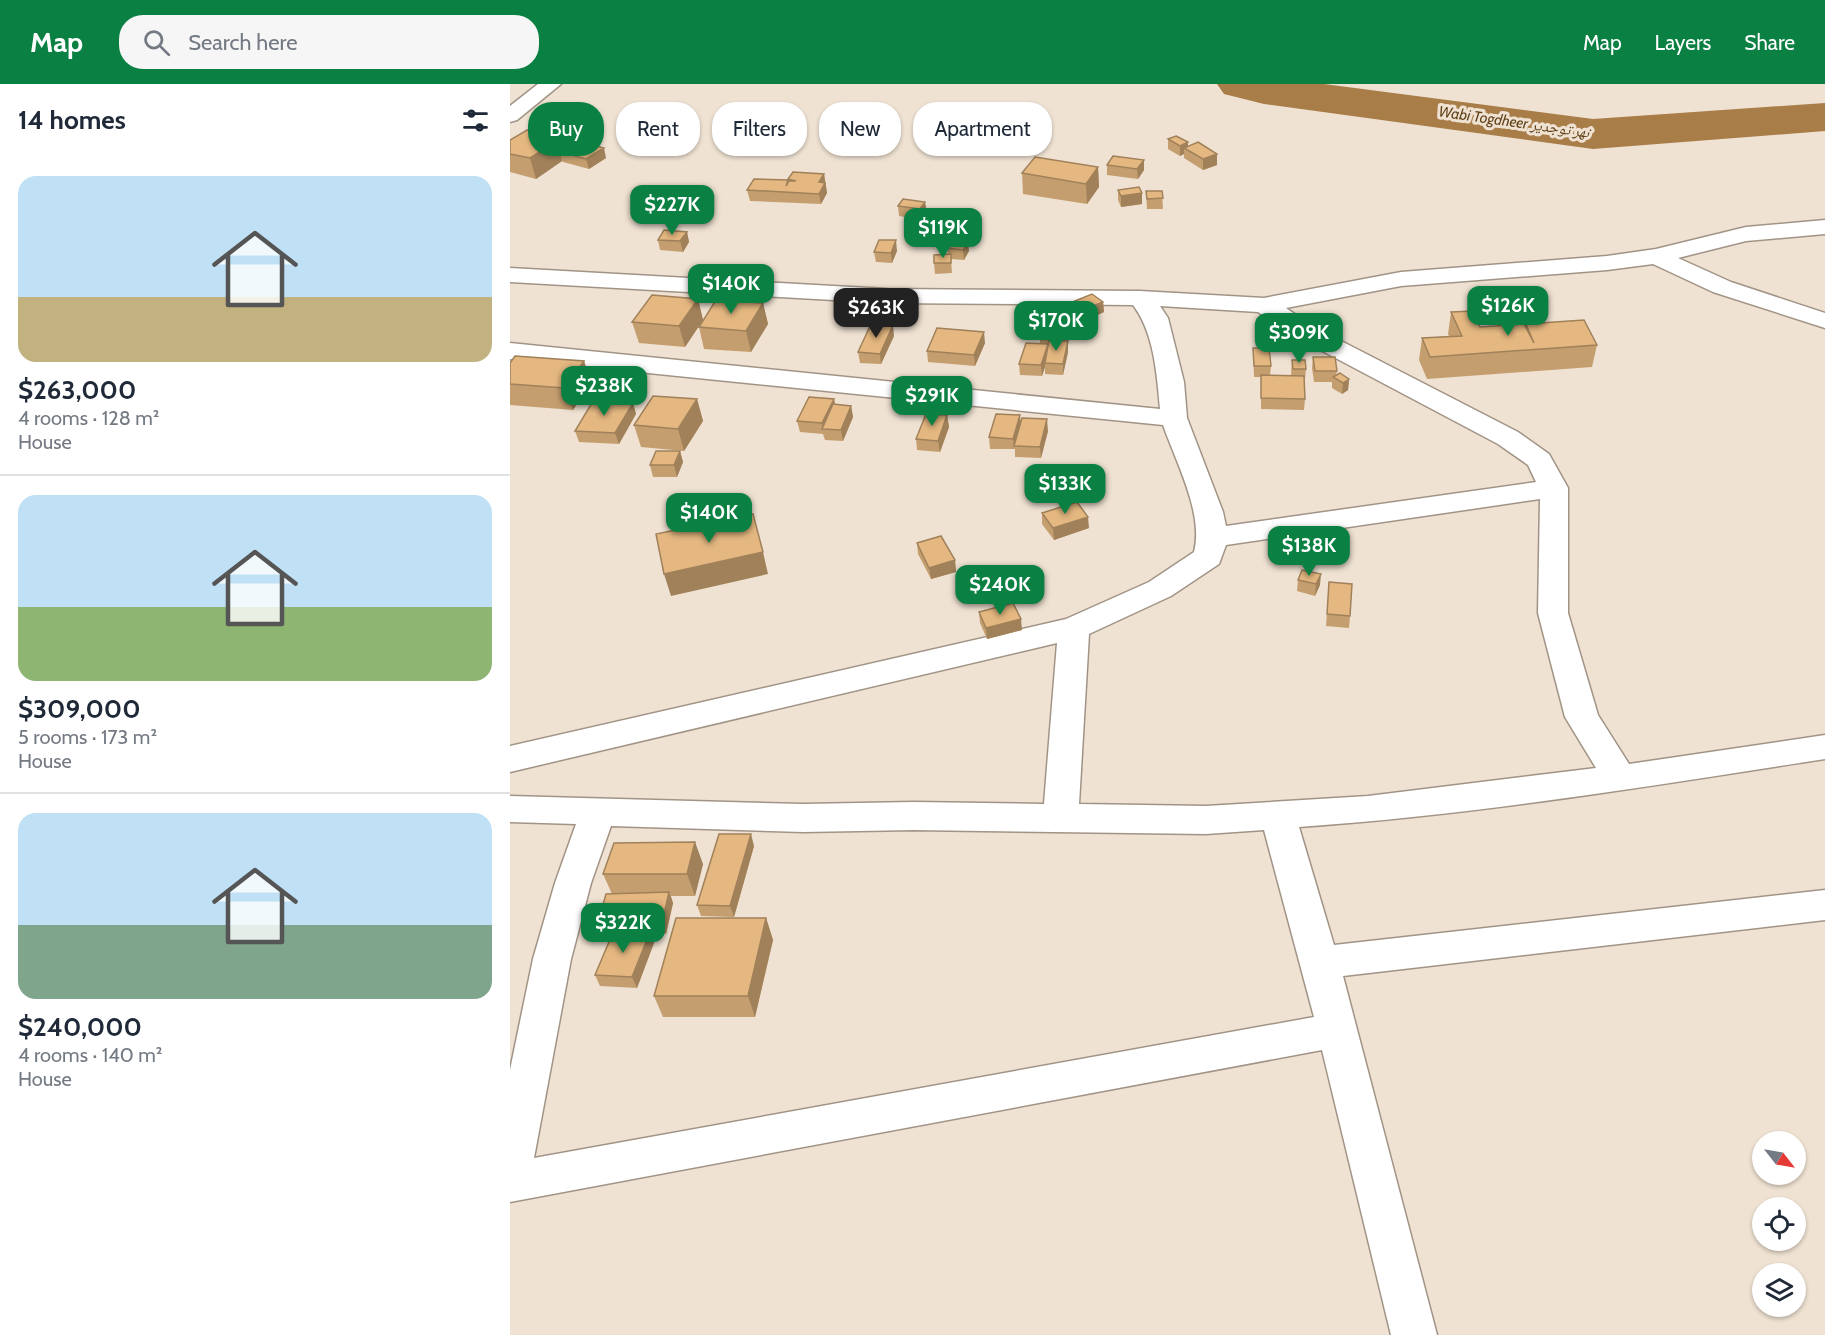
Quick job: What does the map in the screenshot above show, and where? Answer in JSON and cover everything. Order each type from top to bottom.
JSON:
[{"type":"street","points":[[510,116],[551,84]]},
{"type":"street","points":[[510,275],[887,296],[1140,298],[1264,305],[1401,279],[1607,263],[1656,256],[1746,234],[1825,227]]},
{"type":"street","points":[[1656,256],[1722,287],[1825,321]]},
{"type":"street","points":[[510,759],[1074,628],[1160,589],[1208,557],[1213,537],[1209,512],[1173,418],[1171,382],[1156,318],[1140,298]]},
{"type":"street","points":[[1264,305],[1302,331],[1508,438],[1539,460],[1554,488],[1553,613],[1582,717],[1620,778]]},
{"type":"street","points":[[510,351],[1173,418]]},
{"type":"street","points":[[1213,537],[1554,488]]},
{"type":"street","points":[[1061,817],[1074,628]]},
{"type":"street","points":[[510,809],[803,818],[914,816],[1206,820],[1368,809],[1620,778],[1825,747]]},
{"type":"street","points":[[510,1174],[552,959],[573,883],[599,811]]},
{"type":"street","points":[[1278,816],[1320,963],[1414,1335]]},
{"type":"street","points":[[1320,963],[1825,905]]},
{"type":"street","points":[[510,1182],[1337,1030]]},
{"type":"building","points":[[528,130],[528,156],[533,156],[530,158],[510,154],[510,140]]},
{"type":"building","points":[[1176,136],[1188,142],[1180,146],[1168,139]]},
{"type":"building","points":[[1198,142],[1217,154],[1203,159],[1184,148]]},
{"type":"building","points":[[575,156],[591,156],[586,159]]},
{"type":"building","points":[[1113,156],[1144,160],[1137,169],[1107,165]]},
{"type":"building","points":[[1035,157],[1098,167],[1086,184],[1022,173]]},
{"type":"building","points":[[793,172],[824,174],[819,182],[825,183],[819,194],[747,190],[754,179],[788,180],[786,186],[789,181],[796,181],[788,179]]},
{"type":"building","points":[[1139,187],[1142,193],[1121,196],[1118,190]]},
{"type":"building","points":[[1146,191],[1162,191],[1163,198],[1147,199]]},
{"type":"building","points":[[903,199],[925,202],[920,209],[898,206]]},
{"type":"building","points":[[922,214],[933,215],[927,223],[917,221]]},
{"type":"building","points":[[664,230],[687,232],[680,241],[658,240]]},
{"type":"building","points":[[953,239],[968,241],[963,250],[947,248]]},
{"type":"building","points":[[879,240],[896,240],[891,253],[874,252]]},
{"type":"building","points":[[951,254],[951,263],[934,263],[934,255]]},
{"type":"building","points":[[1092,294],[1103,302],[1081,311],[1070,303]]},
{"type":"building","points":[[652,295],[698,299],[679,326],[632,322]]},
{"type":"building","points":[[716,300],[763,303],[746,331],[699,327]]},
{"type":"building","points":[[1473,311],[1480,327],[1524,324],[1534,343],[1526,324],[1584,320],[1597,345],[1430,357],[1422,338],[1462,336],[1451,312]]},
{"type":"building","points":[[1060,321],[1059,337],[1040,337],[1041,322]]},
{"type":"building","points":[[871,324],[893,325],[880,354],[858,352]]},
{"type":"building","points":[[937,328],[984,332],[974,355],[927,351]]},
{"type":"building","points":[[1049,340],[1068,341],[1063,364],[1045,363]]},
{"type":"building","points":[[1026,343],[1048,344],[1041,365],[1019,364]]},
{"type":"building","points":[[1253,348],[1269,348],[1271,366],[1254,366]]},
{"type":"building","points":[[515,356],[584,361],[565,388],[510,384],[510,363]]},
{"type":"building","points":[[1313,357],[1335,357],[1337,371],[1315,371]]},
{"type":"building","points":[[1292,360],[1305,360],[1306,369],[1293,369]]},
{"type":"building","points":[[1340,373],[1349,379],[1343,383],[1333,377]]},
{"type":"building","points":[[1261,375],[1304,376],[1305,399],[1261,398]]},
{"type":"building","points":[[653,396],[697,399],[678,429],[634,425]]},
{"type":"building","points":[[809,397],[834,399],[822,423],[797,421]]},
{"type":"building","points":[[593,401],[633,403],[615,433],[575,431]]},
{"type":"building","points":[[833,404],[851,406],[841,430],[822,429]]},
{"type":"building","points":[[926,414],[947,415],[938,441],[916,439]]},
{"type":"building","points":[[996,414],[1020,415],[1013,439],[989,437]]},
{"type":"building","points":[[1022,418],[1047,419],[1040,447],[1014,446]]},
{"type":"building","points":[[656,451],[680,451],[674,465],[650,465]]},
{"type":"building","points":[[1077,502],[1088,517],[1053,528],[1042,513]]},
{"type":"building","points":[[753,514],[763,552],[664,574],[656,534]]},
{"type":"building","points":[[941,536],[955,560],[929,568],[917,543]]},
{"type":"building","points":[[1302,570],[1321,574],[1316,584],[1298,580]]},
{"type":"building","points":[[1329,582],[1352,584],[1350,616],[1327,614]]},
{"type":"building","points":[[1013,603],[1021,619],[986,628],[979,612]]},
{"type":"building","points":[[719,834],[751,834],[730,906],[697,905]]},
{"type":"building","points":[[695,842],[687,874],[603,874],[614,843]]},
{"type":"building","points":[[669,892],[662,923],[597,926],[606,894]]},
{"type":"building","points":[[676,918],[766,918],[748,996],[654,996]]},
{"type":"building","points":[[614,930],[650,932],[632,977],[595,975]]},
{"type":"waterway","name":"Wabi Togdheer نهر توجدير","points":[[1240,84],[1264,90],[1593,134],[1825,117]]}]
